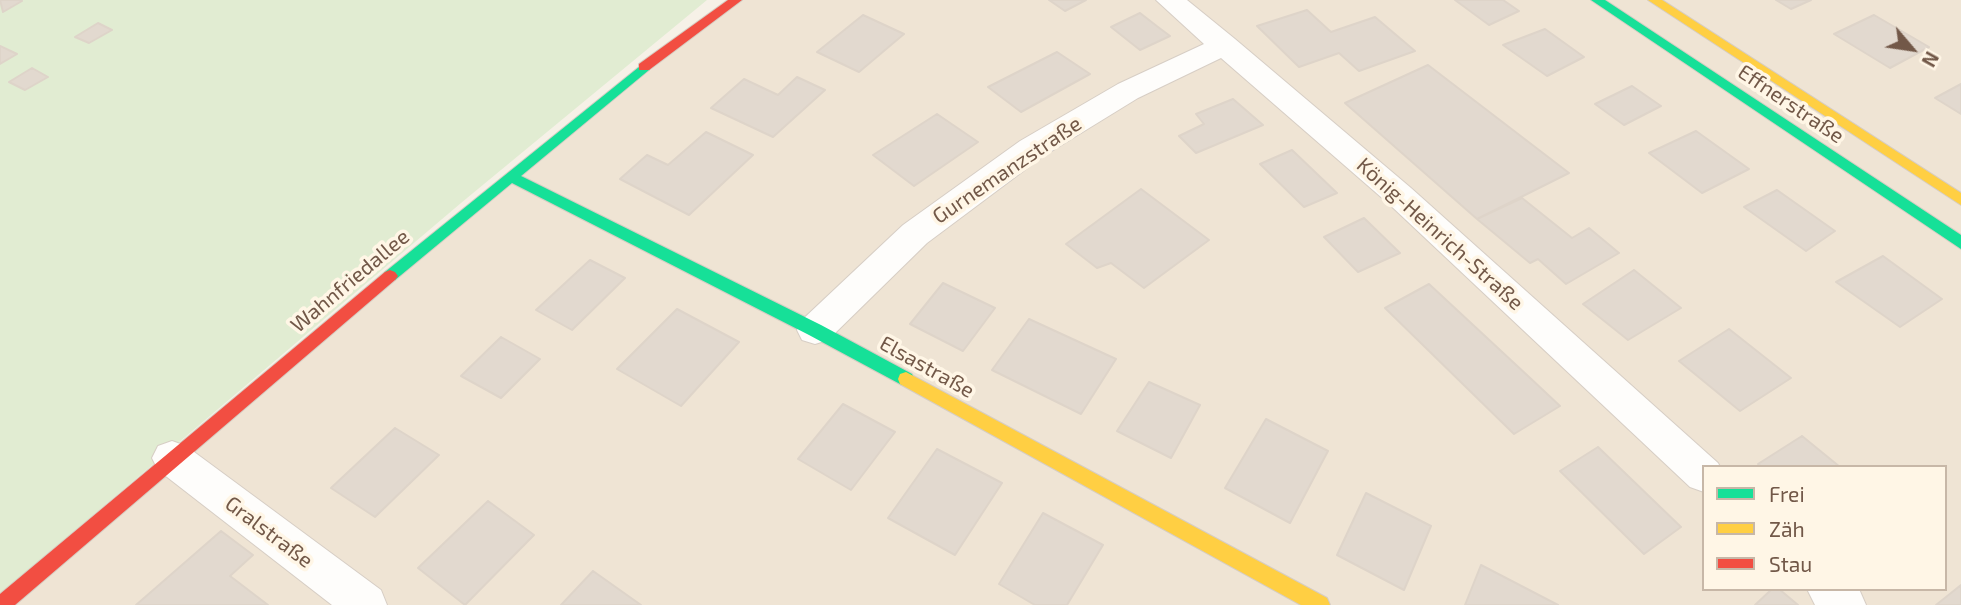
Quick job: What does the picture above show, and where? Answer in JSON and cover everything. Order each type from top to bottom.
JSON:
[{"type":"street","name":"Wahnfriedallee","points":[[1,605],[172,458],[510,176],[658,56],[736,0]]},
{"type":"street","name":"König-Heinrich-Straße","points":[[1170,0],[1400,196],[1702,473]]},
{"type":"street","name":"Effnerstraße","points":[[1597,0],[1961,243]]},
{"type":"street","name":"Effnerstraße","points":[[1654,0],[1961,200]]},
{"type":"street","name":"Gurnemanzstraße","points":[[815,330],[915,234],[1031,149],[1128,91],[1225,45]]},
{"type":"street","name":"Elsastraße","points":[[510,176],[815,330],[1320,605]]},
{"type":"street","name":"Gralstraße","points":[[172,458],[366,605]]},
{"type":"street","points":[[1830,591],[1845,605]]},
{"type":"shaded area","points":[[736,0],[1961,0],[1961,605],[1,605]]},
{"type":"green space","points":[[0,0],[707,0],[461,203],[0,594]]},
{"type":"building","points":[[0,0],[20,0],[22,1],[3,12]]},
{"type":"building","points":[[1049,0],[1086,0],[1065,11]]},
{"type":"building","points":[[1455,0],[1503,0],[1519,11],[1489,25]]},
{"type":"building","points":[[1776,0],[1811,0],[1791,9]]},
{"type":"building","points":[[1307,10],[1331,32],[1375,17],[1415,51],[1359,71],[1339,53],[1299,67],[1257,26]]},
{"type":"building","points":[[1140,13],[1170,36],[1140,50],[1111,27]]},
{"type":"building","points":[[863,15],[904,34],[859,72],[817,52]]},
{"type":"building","points":[[1874,15],[1929,47],[1890,68],[1834,34]]},
{"type":"building","points":[[98,23],[112,30],[89,43],[75,37]]},
{"type":"building","points":[[1545,29],[1584,57],[1547,76],[1503,45]]},
{"type":"building","points":[[0,46],[17,54],[0,64]]},
{"type":"building","points":[[1057,52],[1090,74],[1021,112],[988,87]]},
{"type":"building","points":[[1428,65],[1569,173],[1477,219],[1345,103]]},
{"type":"building","points":[[32,68],[48,77],[25,90],[9,82]]},
{"type":"building","points":[[797,77],[825,90],[773,137],[711,108],[744,79],[778,95]]},
{"type":"building","points":[[1961,84],[1961,114],[1935,98]]},
{"type":"building","points":[[1632,86],[1661,106],[1624,125],[1595,104]]},
{"type":"building","points":[[1233,99],[1263,125],[1196,153],[1179,136],[1204,124],[1196,114]]},
{"type":"building","points":[[937,114],[978,142],[914,186],[873,155]]},
{"type":"building","points":[[1696,131],[1749,169],[1702,193],[1649,153]]},
{"type":"building","points":[[706,132],[753,155],[689,215],[620,179],[647,155],[668,165]]},
{"type":"building","points":[[1292,150],[1337,193],[1304,207],[1260,164]]},
{"type":"building","points":[[1141,189],[1209,240],[1144,288],[1111,263],[1097,268],[1066,244]]},
{"type":"building","points":[[1777,190],[1835,231],[1806,251],[1744,207]]},
{"type":"building","points":[[1522,198],[1572,238],[1589,228],[1619,253],[1566,284],[1538,259],[1530,263],[1477,219]]},
{"type":"building","points":[[1364,218],[1400,253],[1358,272],[1324,237]]},
{"type":"building","points":[[1883,256],[1942,299],[1900,327],[1836,282]]},
{"type":"building","points":[[590,260],[625,278],[572,330],[536,310]]},
{"type":"building","points":[[1634,270],[1681,308],[1628,340],[1583,304]]},
{"type":"building","points":[[943,283],[995,308],[963,351],[910,324]]},
{"type":"building","points":[[1429,284],[1560,406],[1514,434],[1385,308]]},
{"type":"building","points":[[677,309],[739,342],[681,406],[617,369]]},
{"type":"building","points":[[1029,319],[1116,359],[1081,414],[992,370]]},
{"type":"building","points":[[1729,329],[1791,378],[1740,411],[1679,361]]},
{"type":"building","points":[[501,337],[540,359],[501,398],[461,376]]},
{"type":"building","points":[[1149,382],[1200,405],[1171,458],[1117,431]]},
{"type":"building","points":[[843,404],[895,432],[851,490],[798,459]]},
{"type":"building","points":[[1266,419],[1328,451],[1290,523],[1225,488]]},
{"type":"building","points":[[395,428],[439,455],[375,517],[331,488]]},
{"type":"building","points":[[1802,436],[1838,465],[1759,465]]},
{"type":"building","points":[[1598,447],[1681,527],[1644,554],[1560,471]]},
{"type":"building","points":[[937,449],[1002,483],[955,555],[888,518]]},
{"type":"building","points":[[1366,493],[1431,526],[1404,590],[1337,555]]},
{"type":"building","points":[[488,501],[534,535],[465,605],[418,568]]},
{"type":"building","points":[[1043,513],[1103,545],[1067,605],[1035,605],[999,584]]},
{"type":"building","points":[[221,531],[253,555],[230,576],[268,605],[136,605]]},
{"type":"building","points":[[1481,565],[1558,605],[1465,605]]},
{"type":"building","points":[[593,571],[641,605],[561,605]]},
{"type":"building","points":[[1961,585],[1961,605],[1936,605]]},
{"type":"building","points":[[1770,591],[1781,591],[1798,605],[1755,605]]},
{"type":"traffic: fast","points":[[1597,0],[1961,243]]},
{"type":"traffic: fast","points":[[390,276],[644,67]]},
{"type":"traffic: fast","points":[[510,176],[906,379]]},
{"type":"traffic: slow","points":[[1654,0],[1961,200]]},
{"type":"traffic: slow","points":[[906,379],[1320,605]]},
{"type":"traffic: jam","points":[[644,67],[736,0]]},
{"type":"traffic: jam","points":[[1,605],[390,276]]}]
